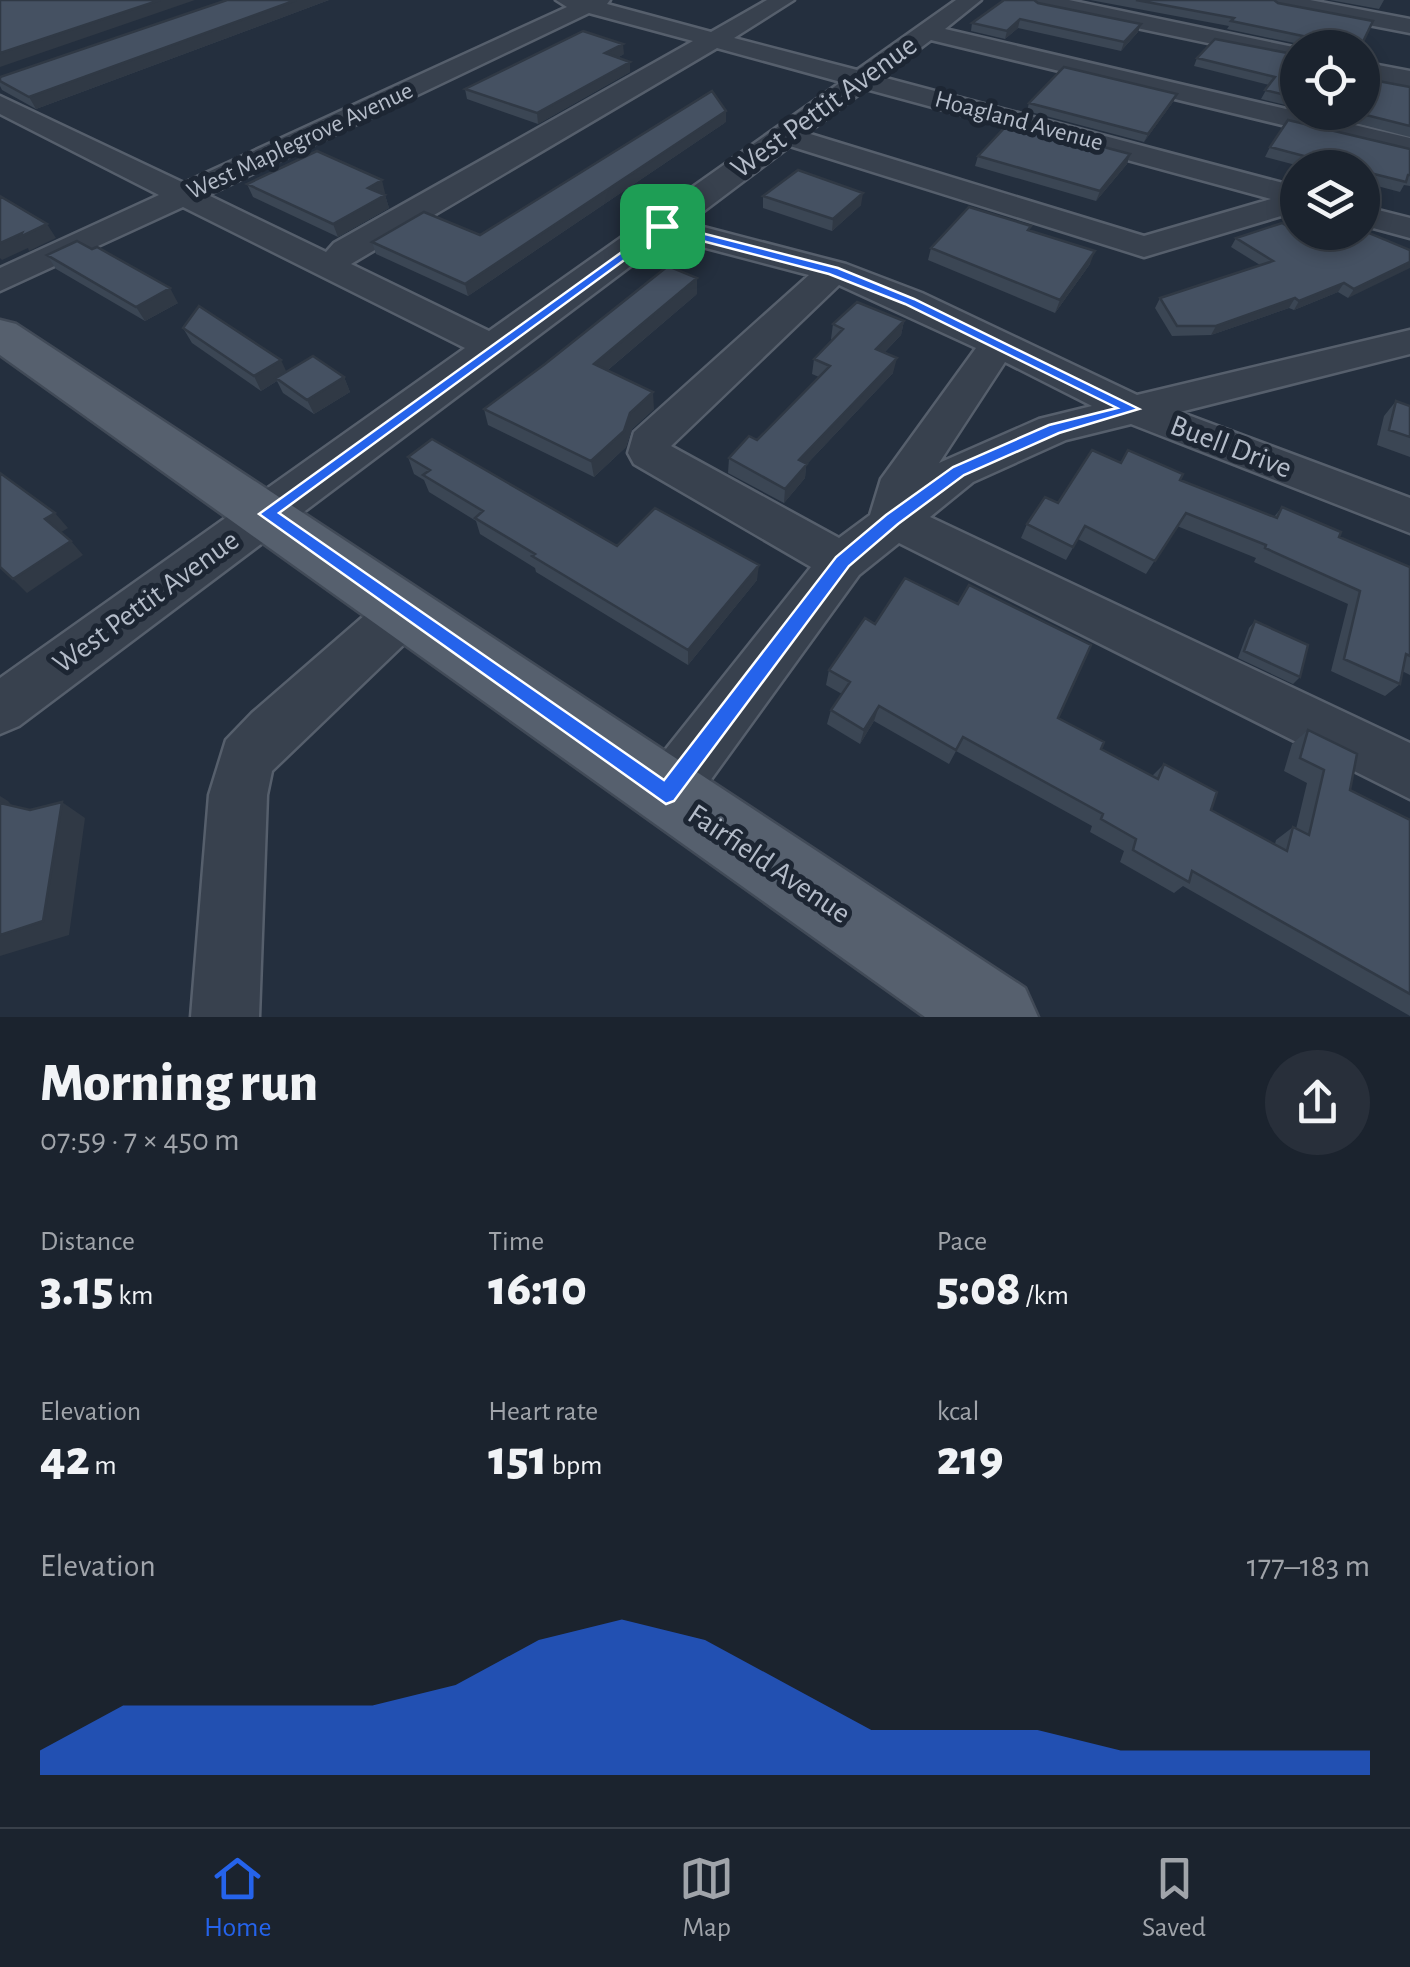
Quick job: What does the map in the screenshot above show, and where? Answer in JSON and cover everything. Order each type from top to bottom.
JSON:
[{"type":"main road","name":"Fairfield Avenue","points":[[0,334],[996,1017]]},
{"type":"street","points":[[332,265],[346,250],[783,0]]},
{"type":"street","name":"West Pettit Avenue","points":[[0,708],[970,0]]},
{"type":"street","points":[[1037,0],[1280,51]]},
{"type":"street","points":[[1275,0],[1410,26]]},
{"type":"street","name":"Hoagland Avenue","points":[[584,2],[1280,194]]},
{"type":"street","name":"West Maplegrove Avenue","points":[[0,281],[584,2]]},
{"type":"street","points":[[926,32],[1410,147]]},
{"type":"street","points":[[1380,73],[1410,79]]},
{"type":"street","points":[[0,104],[494,348]]},
{"type":"street","points":[[785,136],[1144,247],[1280,205]]},
{"type":"street","points":[[1380,220],[1410,228]]},
{"type":"street","name":"Buell Drive","points":[[662,226],[834,271],[909,301],[1132,409],[1410,516]]},
{"type":"street","points":[[834,271],[649,442],[649,452],[842,562]]},
{"type":"street","points":[[892,519],[897,491],[998,344]]},
{"type":"street","points":[[666,794],[842,562],[958,471],[1054,429],[1408,344]]},
{"type":"street","points":[[892,519],[1410,772]]},
{"type":"street","points":[[225,1017],[238,796],[246,759],[405,611]]},
{"type":"building","points":[[0,0],[160,0],[0,53]]},
{"type":"building","points":[[227,0],[296,0],[29,97],[0,81],[0,77]]},
{"type":"building","points":[[1004,0],[1034,0],[1141,24],[1124,42],[1020,19],[1007,31],[972,23]]},
{"type":"building","points":[[1136,0],[1274,0],[1373,21],[1369,30],[1280,31],[1231,21],[1234,18]]},
{"type":"building","points":[[583,31],[623,44],[605,53],[630,62],[537,113],[465,89]]},
{"type":"building","points":[[1215,39],[1280,52],[1280,94],[1265,90],[1275,77],[1197,58]]},
{"type":"building","points":[[1064,67],[1177,94],[1148,134],[1029,103]]},
{"type":"building","points":[[1380,81],[1410,87],[1410,126],[1380,118]]},
{"type":"building","points":[[712,91],[726,111],[465,284],[372,242],[424,212],[480,235]]},
{"type":"building","points":[[1010,122],[1130,154],[1100,191],[978,156]]},
{"type":"building","points":[[1281,130],[1330,130],[1410,149],[1410,175],[1406,182],[1380,176],[1380,150],[1270,147]]},
{"type":"building","points":[[317,151],[382,180],[368,188],[385,195],[333,224],[247,184]]},
{"type":"building","points":[[798,170],[863,193],[833,219],[763,196]]},
{"type":"building","points":[[0,196],[47,224],[0,243]]},
{"type":"building","points":[[969,207],[1095,251],[1060,300],[931,248]]},
{"type":"building","points":[[1280,224],[1280,250],[1380,250],[1380,238],[1410,250],[1410,262],[1354,289],[1344,283],[1216,326],[1177,326],[1160,298],[1273,261],[1236,238]]},
{"type":"building","points":[[77,241],[92,249],[97,247],[170,288],[136,307],[47,255]]},
{"type":"building","points":[[668,266],[697,278],[594,364],[653,392],[630,413],[624,431],[591,461],[484,409],[545,364]]},
{"type":"building","points":[[857,302],[904,321],[876,349],[897,358],[799,460],[807,464],[785,489],[729,458],[749,436],[757,440],[830,366],[814,359],[843,329],[833,324]]},
{"type":"building","points":[[199,306],[281,360],[254,376],[183,328]]},
{"type":"building","points":[[313,356],[344,377],[307,400],[276,378]]},
{"type":"building","points":[[1396,401],[1410,406],[1410,437],[1389,430]]},
{"type":"building","points":[[432,439],[617,546],[655,508],[759,565],[688,650],[475,518],[483,511],[423,475],[430,470],[408,457]]},
{"type":"building","points":[[1092,450],[1121,463],[1128,450],[1183,474],[1180,480],[1277,518],[1282,507],[1410,567],[1410,656],[1406,654],[1400,684],[1344,659],[1360,591],[1265,548],[1266,545],[1186,513],[1155,561],[1085,526],[1073,547],[1027,524],[1045,497],[1058,503]]},
{"type":"building","points":[[0,473],[55,513],[45,519],[71,541],[13,579],[0,567]]},
{"type":"building","points":[[905,578],[958,604],[969,585],[1091,645],[1058,718],[1104,742],[1101,749],[1158,779],[1164,764],[1217,792],[1211,810],[1287,851],[1293,827],[1309,835],[1324,770],[1300,758],[1308,730],[1357,754],[1350,790],[1410,820],[1410,994],[1192,871],[1189,882],[1133,850],[1136,839],[1101,819],[1103,814],[963,737],[956,750],[879,706],[864,730],[831,710],[850,682],[829,670],[865,618],[875,624]]},
{"type":"building","points":[[1255,621],[1308,645],[1300,677],[1244,651]]},
{"type":"building","points":[[62,802],[43,921],[0,935],[0,803],[30,810]]},
{"type":"route","points":[[662,226],[834,271],[909,301],[1132,409],[1054,429],[958,471],[892,519],[842,562],[666,794],[267,514],[662,226]]}]
